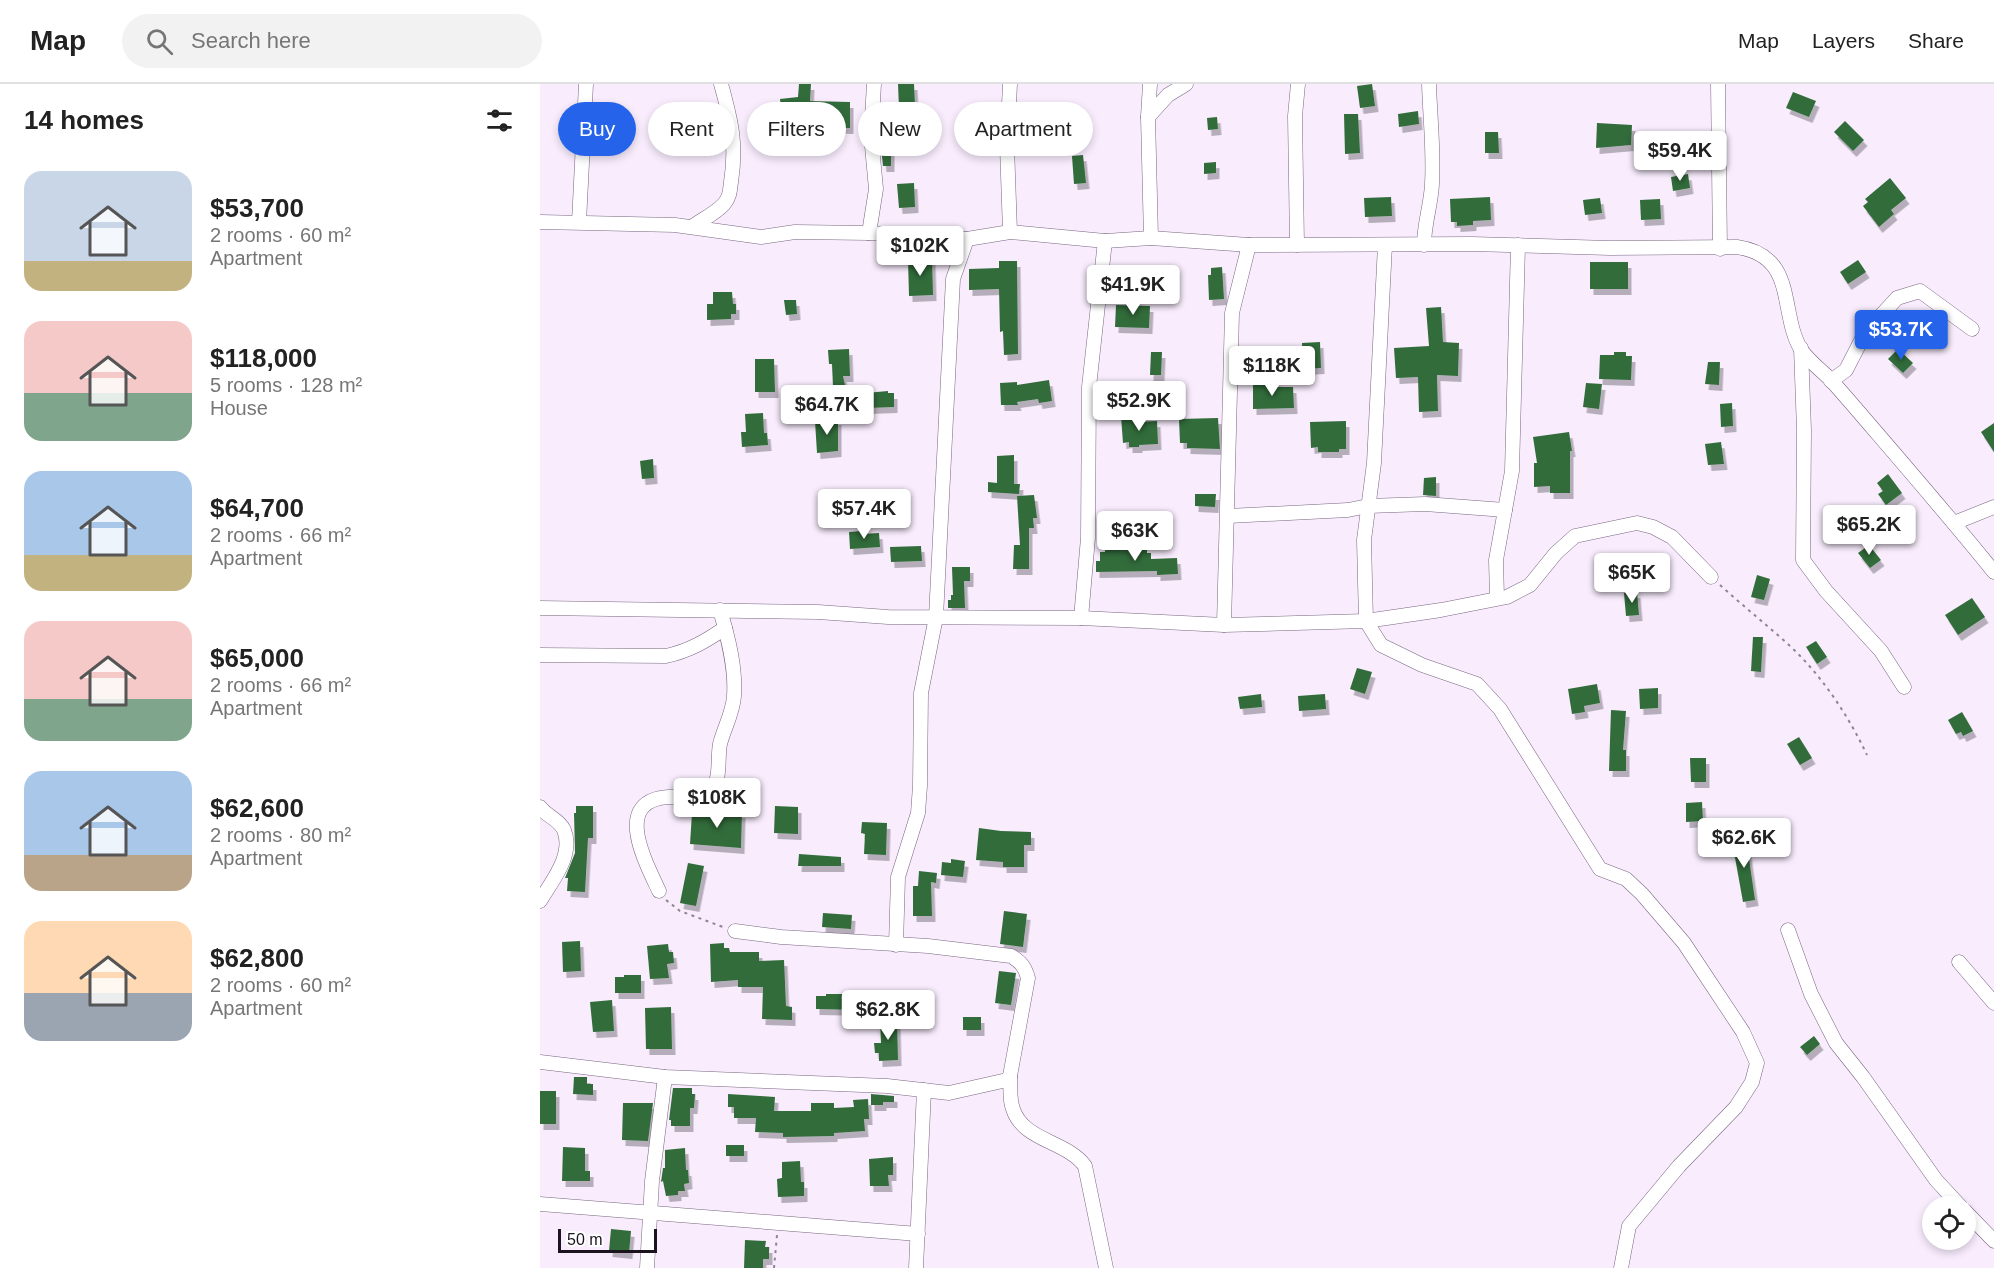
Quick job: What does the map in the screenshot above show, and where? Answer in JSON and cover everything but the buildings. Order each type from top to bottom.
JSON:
[{"type":"street","points":[[579,222],[586,84]]},
{"type":"street","points":[[693,226],[718,209],[729,196],[734,162],[733,137],[731,114],[721,84]]},
{"type":"street","points":[[869,233],[876,189],[871,135],[874,84]]},
{"type":"street","points":[[1010,84],[1006,146],[1010,232]]},
{"type":"street","points":[[1150,84],[1148,117],[1151,238]]},
{"type":"street","points":[[1148,117],[1168,95],[1186,84]]},
{"type":"street","points":[[1298,84],[1295,117],[1298,245]]},
{"type":"street","points":[[1424,245],[1424,224],[1430,208],[1432,182],[1429,84]]},
{"type":"street","points":[[1718,84],[1720,249]]},
{"type":"street","points":[[540,222],[630,222],[693,226],[761,237],[795,232],[869,233],[967,239],[1010,232],[1105,241],[1151,238],[1249,245],[1472,244],[1751,249],[1771,264],[1780,279],[1789,305],[1796,339],[1812,363],[1831,381],[1994,572]]},
{"type":"street","points":[[896,945],[898,877],[918,813],[921,693],[936,617],[953,279],[967,239]]},
{"type":"street","points":[[1081,618],[1088,538],[1089,387],[1105,241]]},
{"type":"street","points":[[1224,625],[1232,313],[1249,245]]},
{"type":"street","points":[[1385,245],[1374,463],[1364,540],[1366,621],[1381,645],[1422,665],[1476,684],[1500,710],[1600,869],[1626,879],[1634,886],[1684,943],[1743,1032],[1757,1063],[1752,1082],[1737,1107],[1679,1166],[1629,1226],[1621,1268]]},
{"type":"street","points":[[1497,598],[1496,560],[1512,471],[1518,245]]},
{"type":"street","points":[[1831,381],[1846,370],[1865,333],[1897,298],[1920,291],[1972,329]]},
{"type":"street","points":[[1801,348],[1804,430],[1803,560],[1826,591],[1881,651],[1904,687]]},
{"type":"street","points":[[1228,516],[1425,504],[1505,510]]},
{"type":"street","points":[[1954,523],[1994,507]]},
{"type":"street","points":[[540,608],[818,612],[888,617],[1081,618],[1224,625],[1366,621],[1507,597],[1530,585],[1556,553],[1575,537],[1637,523],[1653,527],[1672,537],[1711,577]]},
{"type":"street","points":[[659,891],[646,863],[636,818],[643,805],[654,799],[703,796],[711,791],[716,783],[720,744],[730,718],[734,697],[734,674],[720,610]]},
{"type":"street","points":[[540,655],[666,656],[682,653],[725,628]]},
{"type":"street","points":[[540,807],[564,830],[566,846],[563,861],[540,901]]},
{"type":"street","points":[[1788,930],[1811,994],[1836,1043],[1870,1086],[1935,1180],[1950,1196]]},
{"type":"street","points":[[735,931],[781,937],[928,946],[1011,956],[1019,961],[1028,978],[1010,1076],[1012,1107],[1022,1125],[1074,1154],[1085,1166],[1106,1268]]},
{"type":"street","points":[[1959,962],[1994,1003]]},
{"type":"street","points":[[540,1062],[665,1077],[887,1086],[949,1093],[1006,1080],[1010,1076]]},
{"type":"street","points":[[647,1268],[652,1181],[665,1077]]},
{"type":"street","points":[[916,1268],[924,1090]]},
{"type":"street","points":[[540,1204],[918,1234]]},
{"type":"street","points":[[1976,1222],[1994,1241]]},
{"type":"path","points":[[1711,577],[1790,646],[1805,662],[1852,725],[1867,755]]},
{"type":"path","points":[[659,891],[680,911],[735,931]]},
{"type":"path","points":[[774,1268],[778,1222]]}]
